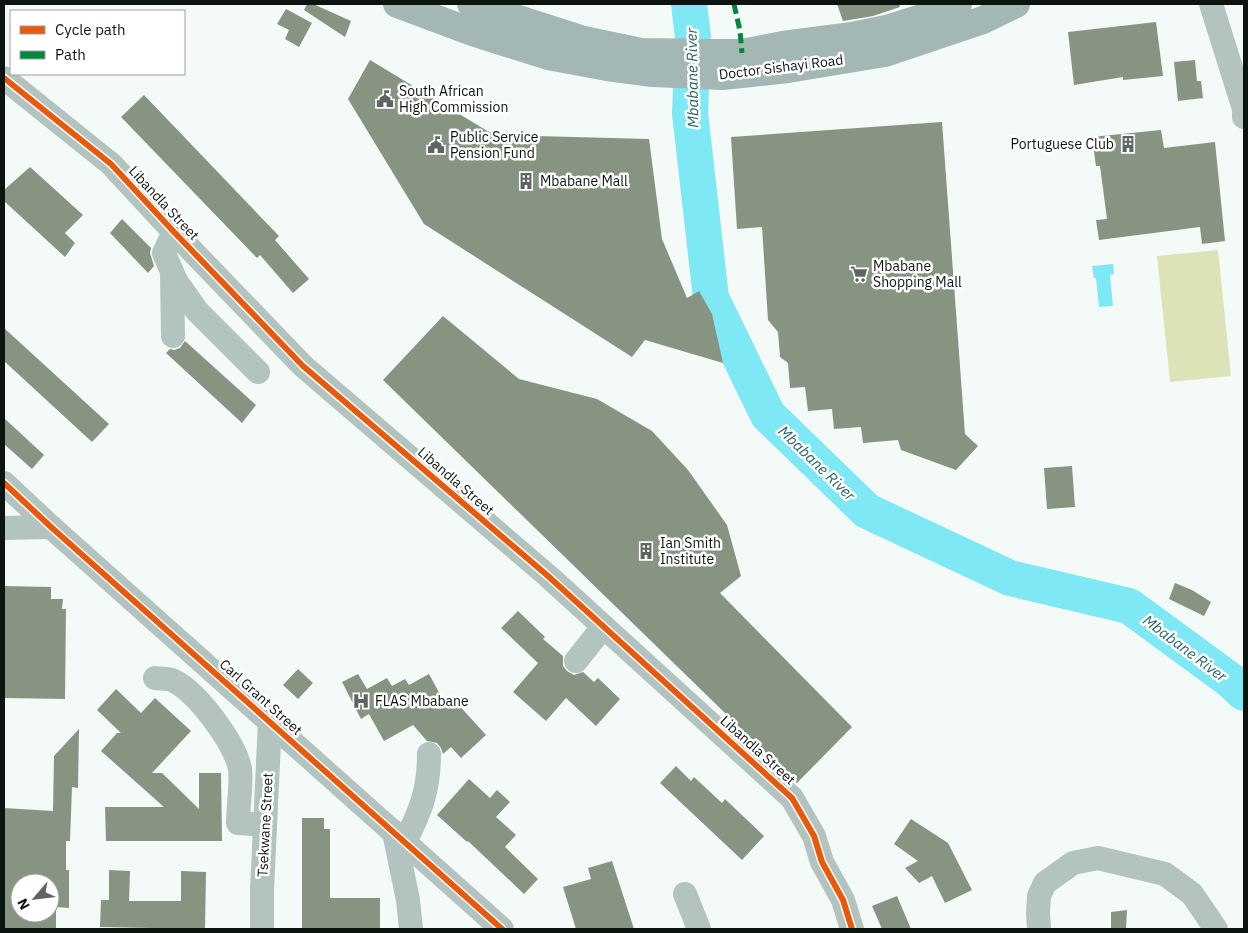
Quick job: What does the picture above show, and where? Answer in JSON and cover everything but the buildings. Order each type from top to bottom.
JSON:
[{"type":"main road","name":"Doctor Sishayi Road","points":[[397,4],[472,32],[548,56],[607,67],[647,63],[788,69],[885,53],[983,20],[1016,4]]},
{"type":"main road","name":"Doctor Sishayi Road","points":[[471,4],[584,40],[647,63]]},
{"type":"main road","name":"Doctor Sishayi Road","points":[[717,65],[742,53],[886,29],[934,14],[958,4]]},
{"type":"street","points":[[1211,4],[1244,109],[1244,117]]},
{"type":"street","name":"Libandla Street","points":[[4,78],[111,164],[303,366],[548,576],[792,798],[814,836],[822,862],[843,900],[852,929]]},
{"type":"street","points":[[174,232],[164,253],[176,281],[197,311],[258,372]]},
{"type":"street","points":[[172,272],[173,336]]},
{"type":"street","name":"Carl Grant Street","points":[[4,483],[502,929]]},
{"type":"street","points":[[4,528],[51,527]]},
{"type":"street","points":[[576,661],[603,627]]},
{"type":"street","points":[[155,678],[173,680],[192,695],[198,700],[222,732],[233,749],[240,770],[238,823],[265,825]]},
{"type":"street","name":"Tsekwane Street","points":[[262,929],[270,721]]},
{"type":"street","points":[[411,929],[400,837],[420,813],[429,776],[428,754]]},
{"type":"street","points":[[1039,929],[1039,896],[1045,883],[1073,863],[1098,858],[1165,874],[1192,894],[1216,929]]},
{"type":"street","points":[[685,894],[699,929]]},
{"type":"green space","points":[[1218,250],[1231,376],[1170,382],[1157,256]]},
{"type":"water","points":[[1113,264],[1114,274],[1110,275],[1113,306],[1099,307],[1096,278],[1094,278],[1092,266]]},
{"type":"waterway","name":"Mbabane River","points":[[689,4],[693,37],[690,113],[711,298],[768,415],[867,511],[1010,578],[1129,606],[1230,680],[1244,693]]},
{"type":"marked path","points":[[734,4],[740,31],[742,53]]},
{"type":"cycle path","points":[[4,78],[111,164],[303,366],[548,576],[792,798],[814,836],[822,862],[843,900],[852,929]]},
{"type":"cycle path","points":[[4,483],[502,929]]},
{"type":"place","name":"South African High Commission","points":[[385,99]]},
{"type":"place","name":"Portuguese Club","points":[[1128,144]]},
{"type":"place","name":"Public Service Pension Fund","points":[[436,145]]},
{"type":"place","name":"Mbabane Mall","points":[[526,181]]},
{"type":"place","name":"Mbabane Shopping Mall","points":[[859,274]]},
{"type":"place","name":"Ian Smith Institute","points":[[646,551]]},
{"type":"place","name":"FLAS Mbabane","points":[[361,701]]}]
